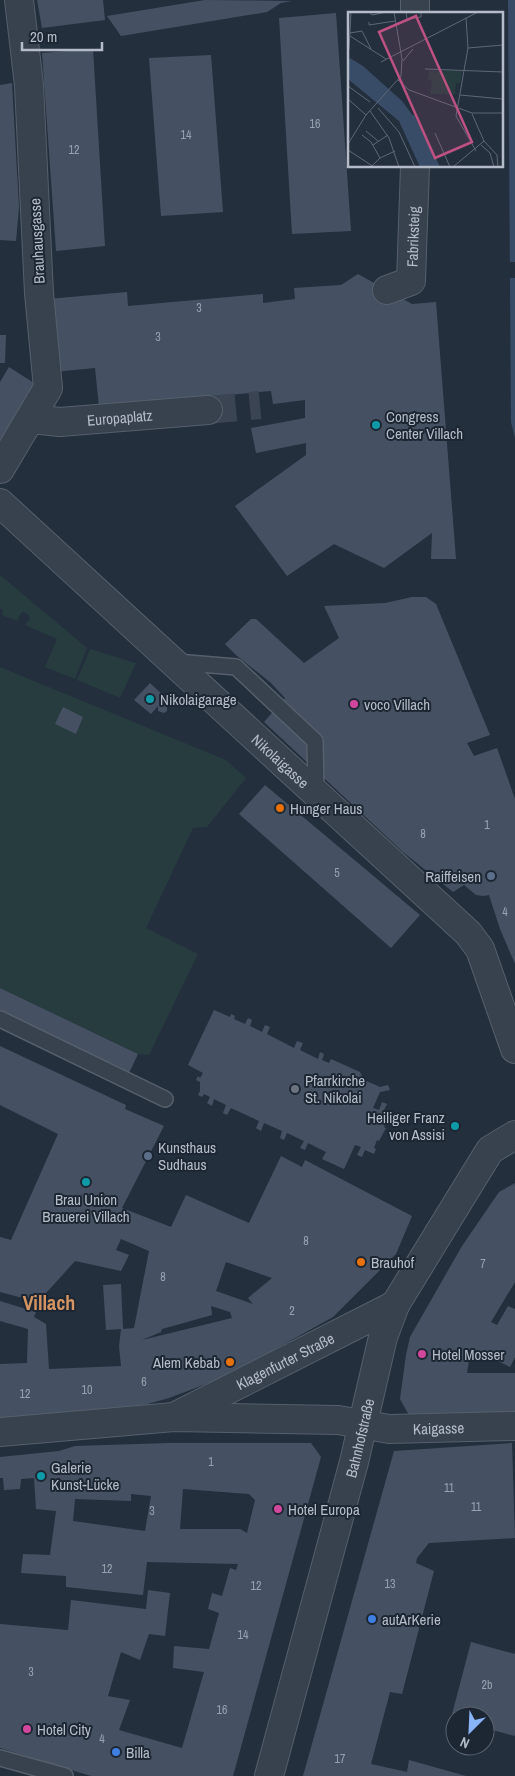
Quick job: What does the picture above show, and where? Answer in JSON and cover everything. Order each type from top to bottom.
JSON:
[{"type":"street","name":"Brauhausgasse","points":[[0,469],[48,388],[39,293],[29,85],[18,0]]},
{"type":"street","name":"Fabriksteig","points":[[387,290],[411,281],[414,168]]},
{"type":"street","name":"Europaplatz","points":[[30,419],[60,422],[208,410]]},
{"type":"street","name":"Nikolaigasse","points":[[0,503],[468,933],[480,949],[515,1049]]},
{"type":"street","name":"Bahnhofstraße","points":[[269,1776],[363,1426],[383,1337],[395,1305],[490,1150],[515,1135]]},
{"type":"street","name":"Klagenfurter Straße","points":[[174,1417],[395,1305]]},
{"type":"street","name":"Klagenfurter Straße","points":[[0,1432],[174,1417],[338,1420],[363,1426]]},
{"type":"street","name":"Kaigasse","points":[[363,1426],[389,1429],[515,1426]]},
{"type":"lane","points":[[172,662],[236,667],[314,741],[316,794]]},
{"type":"lane","points":[[0,1019],[165,1099]]},
{"type":"lane","points":[[0,1758],[65,1776]]},
{"type":"green space","points":[[0,575],[87,648],[75,679],[45,667],[57,639],[25,625],[30,619],[29,615],[24,612],[21,613],[17,621],[2,615],[3,610],[0,608]]},
{"type":"green space","points":[[90,649],[136,663],[120,698],[77,680]]},
{"type":"green space","points":[[0,667],[226,760],[246,778],[207,827],[193,828],[146,928],[198,954],[149,1055],[138,1054],[0,988]]},
{"type":"water","points":[[508,0],[515,0],[515,438],[511,422]]},
{"type":"pier","points":[[507,262],[515,262],[515,278],[507,278]]},
{"type":"building","points":[[37,0],[103,0],[105,20],[42,28]]},
{"type":"building","points":[[205,0],[292,1],[281,3],[267,12],[121,36],[107,16]]},
{"type":"building","points":[[336,13],[351,231],[292,234],[279,18]]},
{"type":"building","points":[[93,49],[105,246],[56,251],[42,53]]},
{"type":"building","points":[[211,55],[223,212],[161,216],[149,58]]},
{"type":"building","points":[[12,83],[19,207],[16,241],[0,240],[0,85]]},
{"type":"building","name":"Congress Center Villach","points":[[358,274],[412,304],[436,302],[456,559],[431,559],[432,533],[384,568],[334,544],[287,576],[235,506],[306,455],[306,443],[256,453],[251,428],[305,418],[305,400],[273,404],[271,391],[99,407],[95,368],[53,372],[48,299],[127,292],[128,306],[263,294],[263,303],[295,299],[294,288],[341,285]]},
{"type":"building","points":[[0,335],[6,335],[5,363],[0,363]]},
{"type":"building","points":[[9,367],[37,385],[0,442],[0,382]]},
{"type":"building","points":[[412,597],[426,597],[436,604],[490,735],[467,743],[474,756],[497,748],[515,799],[515,964],[500,929],[489,895],[476,895],[464,885],[453,892],[403,852],[264,722],[285,698],[270,682],[225,644],[251,619],[256,619],[304,663],[339,638],[324,606],[385,603]]},
{"type":"building","name":"Nikolaigarage","points":[[150,683],[166,698],[160,704],[167,707],[167,711],[164,713],[158,711],[158,706],[151,714],[134,700]]},
{"type":"building","points":[[63,707],[83,717],[76,734],[55,724]]},
{"type":"building","points":[[265,785],[420,915],[391,948],[239,814]]},
{"type":"building","points":[[0,988],[138,1054],[129,1073],[0,1011]]},
{"type":"building","name":"Pfarrkirche St. Nikolai","points":[[214,1010],[230,1017],[231,1014],[235,1016],[234,1019],[245,1024],[248,1018],[252,1020],[250,1026],[262,1032],[265,1025],[270,1027],[267,1034],[294,1048],[297,1041],[303,1043],[300,1050],[318,1059],[320,1052],[324,1054],[322,1060],[329,1063],[331,1059],[360,1072],[364,1080],[380,1087],[388,1085],[390,1090],[380,1092],[373,1108],[379,1110],[382,1102],[387,1104],[383,1112],[391,1116],[389,1121],[387,1120],[384,1127],[386,1128],[379,1141],[377,1140],[374,1154],[365,1150],[362,1157],[357,1155],[361,1147],[355,1145],[344,1169],[322,1159],[326,1152],[308,1143],[305,1150],[300,1148],[304,1141],[287,1133],[284,1140],[280,1138],[282,1131],[264,1123],[261,1131],[256,1128],[259,1121],[231,1108],[227,1115],[223,1113],[226,1105],[214,1099],[212,1106],[207,1103],[210,1097],[204,1094],[202,1097],[198,1095],[200,1082],[196,1080],[203,1073],[188,1065]]},
{"type":"building","points":[[0,1046],[126,1105],[125,1109],[164,1126],[122,1208],[171,1227],[186,1195],[249,1223],[281,1156],[302,1167],[305,1160],[412,1216],[396,1254],[333,1317],[227,1376],[169,1398],[126,1410],[0,1424],[0,1364],[27,1363],[28,1329],[0,1321],[0,1301],[36,1312],[34,1317],[46,1324],[49,1369],[121,1366],[119,1346],[121,1329],[106,1330],[103,1285],[121,1284],[123,1329],[134,1328],[149,1251],[121,1239],[116,1250],[129,1255],[121,1271],[75,1261],[38,1302],[0,1292],[0,1237],[11,1240],[58,1134],[0,1105]],"holes":[[[226,1262],[272,1278],[248,1298],[253,1304],[216,1291]],[[211,1306],[230,1312],[232,1318],[142,1340],[161,1332],[162,1329],[212,1315]]]},
{"type":"building","points":[[515,1183],[515,1282],[491,1322],[497,1325],[508,1306],[515,1309],[515,1357],[510,1367],[471,1348],[467,1373],[515,1373],[515,1417],[410,1417],[400,1399],[410,1337],[462,1246],[499,1192]]},
{"type":"building","points":[[169,1443],[311,1443],[321,1457],[233,1776],[91,1776],[0,1748],[0,1624],[68,1630],[71,1600],[146,1609],[148,1590],[170,1593],[165,1636],[149,1634],[140,1660],[121,1652],[108,1696],[130,1700],[119,1730],[182,1748],[204,1672],[173,1668],[174,1646],[209,1649],[219,1613],[208,1609],[212,1593],[222,1596],[230,1568],[236,1570],[238,1564],[147,1562],[143,1595],[66,1587],[66,1576],[21,1573],[23,1554],[50,1555],[56,1511],[36,1509],[34,1478],[21,1479],[20,1489],[4,1490],[3,1478],[0,1478],[0,1457],[59,1451],[75,1446]],"holes":[[[183,1489],[249,1494],[255,1500],[247,1533],[240,1529],[180,1529]],[[131,1494],[151,1496],[145,1531],[73,1521],[75,1499],[131,1501]]]},
{"type":"building","points":[[512,1443],[515,1538],[429,1543],[417,1558],[416,1563],[434,1571],[402,1694],[390,1692],[371,1764],[407,1772],[409,1760],[466,1776],[303,1776],[394,1451]]},
{"type":"building","points":[[471,1642],[515,1654],[515,1736],[495,1731],[495,1706],[454,1706]]},
{"type":"tunnel","points":[[208,410],[260,405]]},
{"type":"place","name":"Congress Center Villach","points":[[376,425]]},
{"type":"place","name":"Nikolaigarage","points":[[150,699]]},
{"type":"place","name":"voco Villach","points":[[354,704]]},
{"type":"place","name":"Hunger Haus","points":[[280,808]]},
{"type":"place","name":"Raiffeisen","points":[[491,876]]},
{"type":"place","name":"Pfarrkirche St. Nikolai","points":[[295,1089]]},
{"type":"place","name":"Heiliger Franz von Assisi","points":[[455,1126]]},
{"type":"place","name":"Kunsthaus Sudhaus","points":[[148,1156]]},
{"type":"place","name":"Brau Union Brauerei Villach","points":[[86,1182]]},
{"type":"place","name":"Brauhof","points":[[361,1262]]},
{"type":"place","name":"Hotel Mosser","points":[[422,1354]]},
{"type":"place","name":"Alem Kebab","points":[[230,1362]]},
{"type":"place","name":"Galerie Kunst-Lücke","points":[[41,1476]]},
{"type":"place","name":"Hotel Europa","points":[[278,1509]]},
{"type":"place","name":"autArKerie","points":[[372,1619]]},
{"type":"place","name":"Hotel City","points":[[27,1729]]},
{"type":"place","name":"Billa","points":[[116,1752]]},
{"type":"district","name":"Villach","points":[[49,1302]]}]
